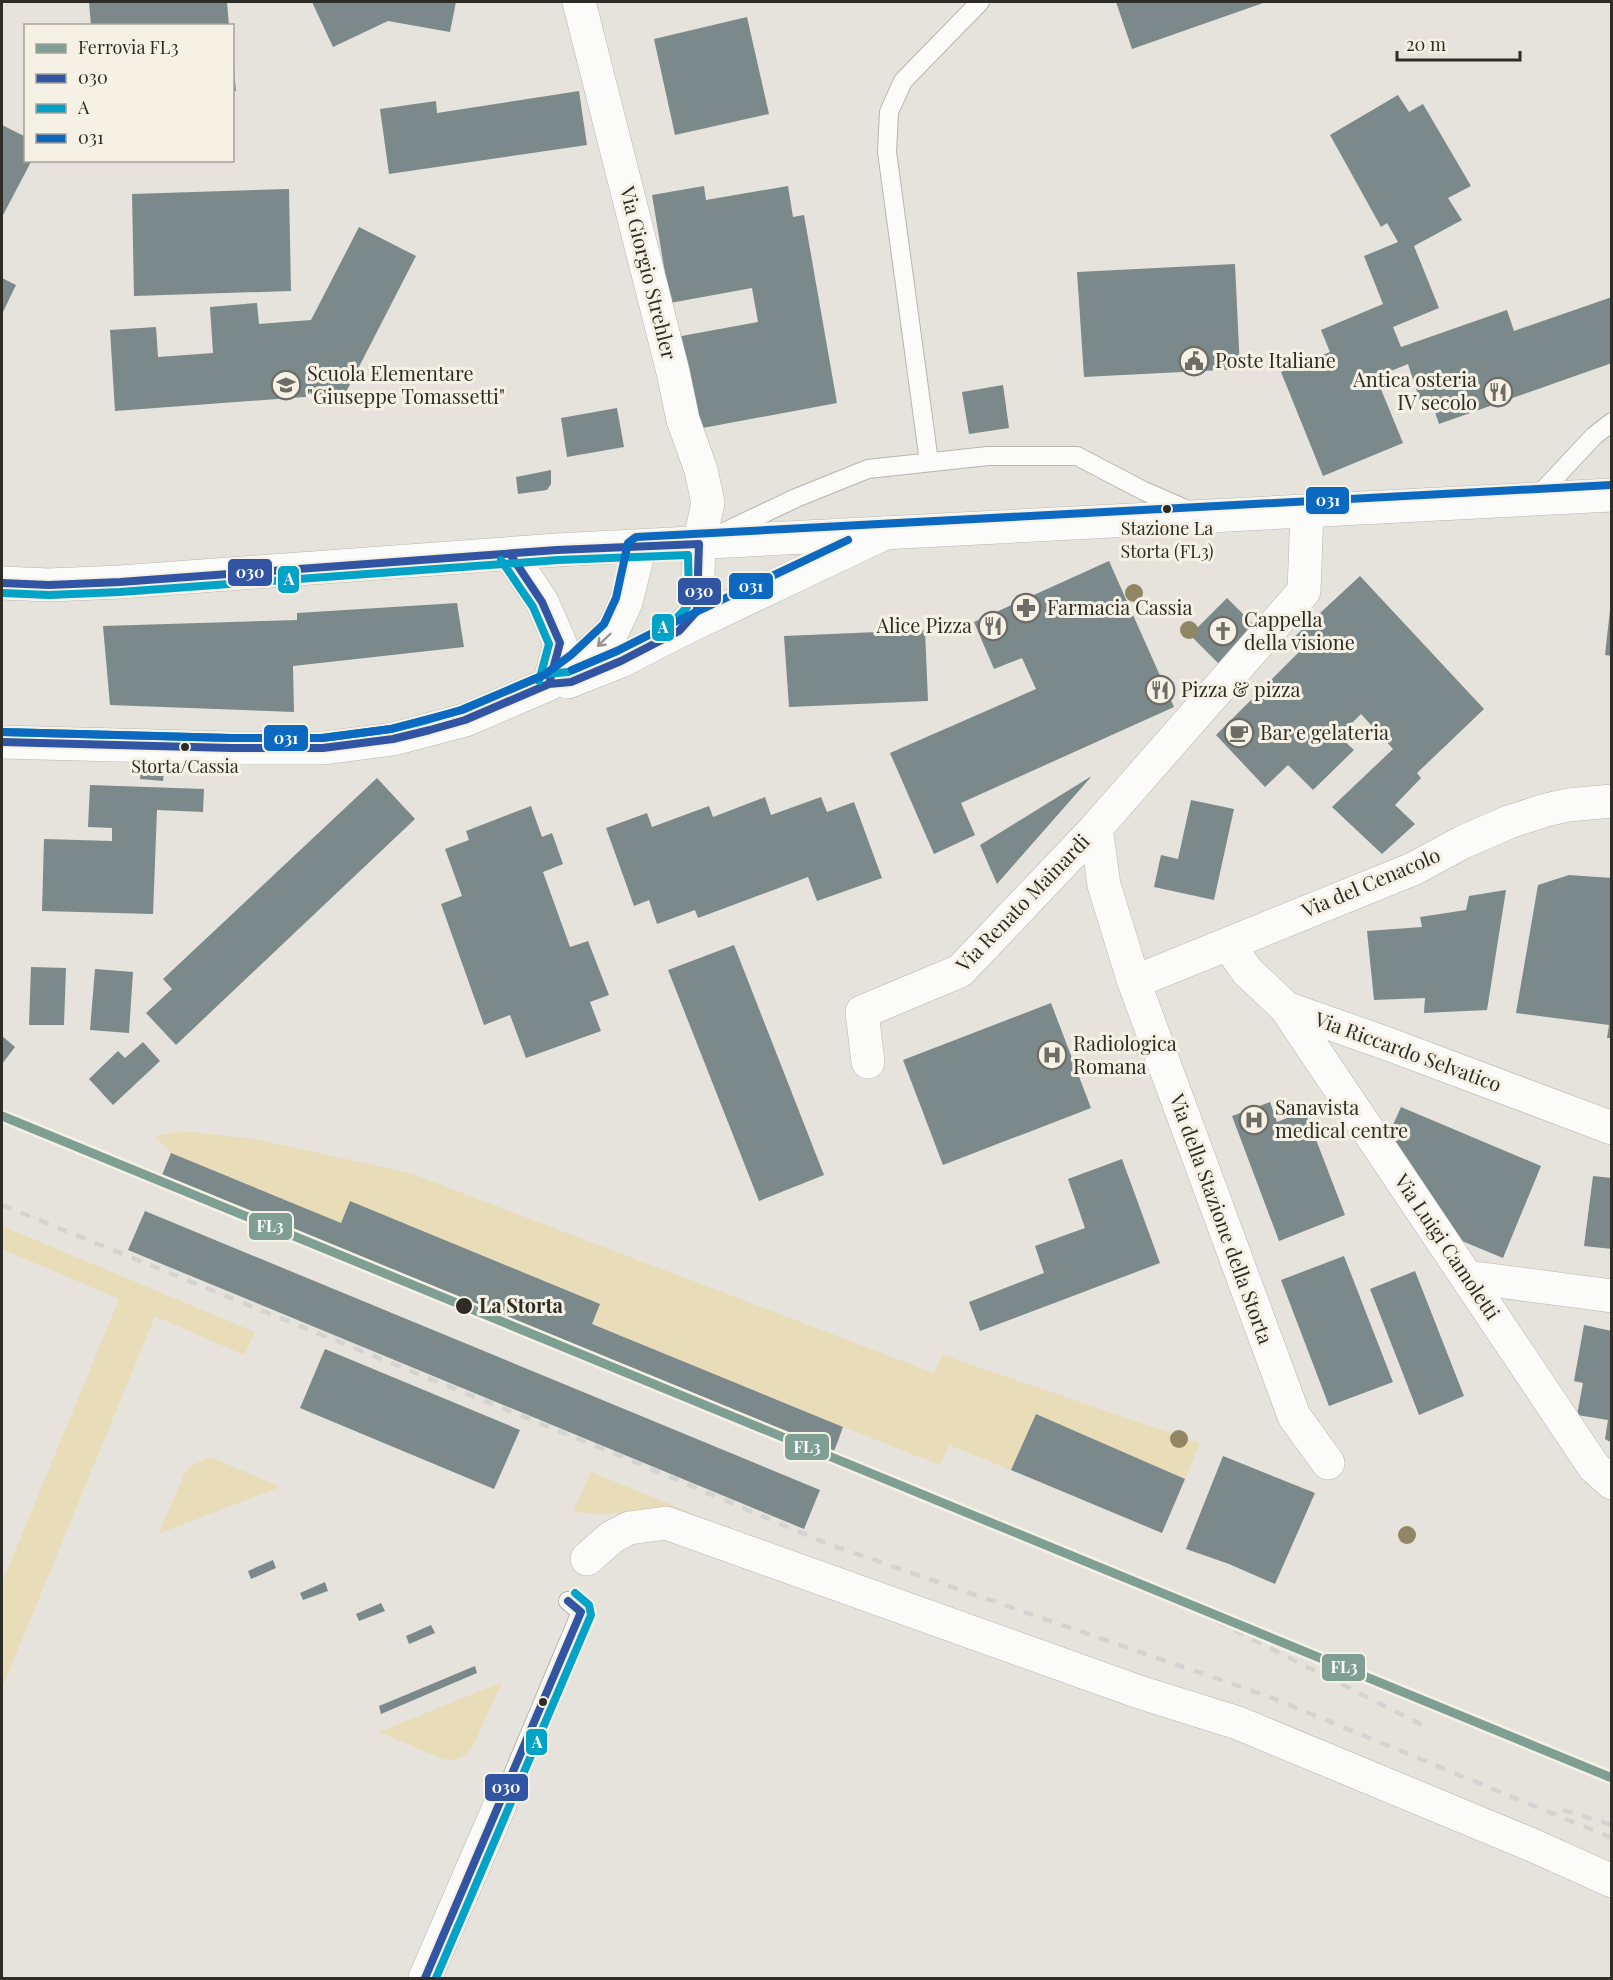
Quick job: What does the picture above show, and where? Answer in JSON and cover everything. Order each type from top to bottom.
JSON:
[{"type":"street","name":"Via Giorgio Strehler","points":[[579,2],[670,360],[683,420],[704,481],[708,503],[699,544],[698,605],[696,612],[678,631]]},
{"type":"street","points":[[2,583],[49,585],[120,582],[510,554],[1611,495]]},
{"type":"street","points":[[1096,828],[1304,591],[1307,510]]},
{"type":"street","points":[[549,684],[571,682],[621,661],[678,631],[885,533]]},
{"type":"street","points":[[2,742],[322,748],[393,739],[465,720],[549,684],[578,663],[613,630],[626,602],[638,547]]},
{"type":"street","points":[[510,554],[542,602],[560,643],[549,684]]},
{"type":"street","name":"Via del Cenacolo","points":[[1134,982],[1413,869],[1462,842],[1509,822],[1568,805],[1611,801]]},
{"type":"street","name":"Via della Stazione della Storta","points":[[1096,828],[1104,885],[1134,982],[1294,1416],[1328,1463]]},
{"type":"street","name":"Via Renato Mainardi","points":[[868,1062],[862,1012],[960,971],[1096,828]]},
{"type":"street","name":"Via Riccardo Selvatico","points":[[1228,944],[1247,971],[1286,1008],[1611,1128]]},
{"type":"street","name":"Via Luigi Camoletti","points":[[1286,1008],[1594,1467],[1611,1483]]},
{"type":"street","points":[[1467,1277],[1611,1296]]},
{"type":"street","points":[[587,1559],[612,1537],[629,1528],[666,1523],[1139,1692],[1239,1723],[1532,1845],[1611,1881]]},
{"type":"street","points":[[425,1978],[500,1805]]},
{"type":"lane","points":[[929,462],[887,152],[890,112],[903,81],[980,2]]},
{"type":"lane","points":[[1535,499],[1603,435],[1611,422]]},
{"type":"lane","points":[[699,544],[796,498],[868,469],[988,456],[1077,456],[1144,491],[1203,516]]},
{"type":"lane","points":[[500,1805],[581,1612],[568,1601]]},
{"type":"shaded area","points":[[182,1131],[255,1139],[410,1173],[934,1373],[943,1355],[1200,1443],[1185,1479],[1036,1414],[1011,1470],[949,1445],[940,1465],[592,1324],[600,1304],[350,1201],[341,1223],[171,1153],[155,1136]]},
{"type":"shaded area","points":[[2,1226],[255,1332],[244,1355],[155,1316],[3,1686],[2,1583],[119,1299],[2,1249]]},
{"type":"shaded area","points":[[206,1458],[213,1458],[280,1487],[158,1534],[185,1473],[190,1467]]},
{"type":"shaded area","points":[[591,1472],[692,1513],[673,1510],[604,1514],[573,1511]]},
{"type":"shaded area","points":[[502,1682],[472,1748],[459,1758],[443,1759],[379,1732]]},
{"type":"building","points":[[89,2],[227,2],[229,24],[91,24]]},
{"type":"building","points":[[312,2],[456,2],[450,32],[388,21],[333,47]]},
{"type":"building","points":[[1116,2],[1266,2],[1132,49]]},
{"type":"building","points":[[747,17],[769,114],[675,135],[654,39]]},
{"type":"building","points":[[579,91],[587,145],[389,174],[380,109],[436,101],[437,113]]},
{"type":"building","points":[[1398,95],[1409,112],[1423,104],[1471,186],[1448,198],[1462,220],[1414,246],[1439,308],[1393,327],[1401,347],[1507,310],[1514,331],[1612,297],[1612,363],[1439,424],[1434,409],[1424,413],[1408,364],[1376,377],[1403,443],[1323,476],[1281,372],[1330,352],[1321,330],[1383,304],[1364,256],[1398,242],[1387,223],[1381,227],[1330,135]]},
{"type":"building","points":[[2,125],[24,136],[24,162],[31,162],[2,217]]},
{"type":"building","points":[[704,186],[706,200],[788,186],[793,217],[804,215],[837,403],[692,430],[676,337],[758,322],[752,288],[670,303],[652,195]]},
{"type":"building","points":[[289,189],[291,291],[134,296],[132,194]]},
{"type":"building","points":[[359,227],[416,256],[345,394],[115,411],[110,330],[156,327],[158,357],[213,353],[210,307],[257,303],[259,324],[311,320]]},
{"type":"building","points":[[1235,264],[1240,369],[1084,377],[1077,272]]},
{"type":"building","points":[[2,278],[16,285],[2,314]]},
{"type":"building","points":[[1003,385],[1009,428],[969,434],[962,392]]},
{"type":"building","points":[[617,408],[624,447],[567,457],[561,418]]},
{"type":"building","points":[[551,470],[551,484],[547,490],[518,494],[516,477]]},
{"type":"building","points":[[1109,561],[1174,707],[961,803],[975,835],[934,854],[890,753],[1036,689],[1022,658],[994,669],[974,622]]},
{"type":"building","points":[[1360,576],[1484,709],[1417,773],[1421,778],[1395,805],[1415,824],[1382,854],[1332,807],[1393,749],[1361,714],[1339,736],[1354,750],[1313,790],[1288,765],[1265,787],[1216,735],[1301,650],[1291,640]]},
{"type":"building","name":"Cappella della visione","points":[[1227,598],[1256,627],[1219,664],[1190,635]]},
{"type":"building","points":[[457,603],[464,647],[293,666],[294,712],[110,705],[103,626],[297,620],[297,613]]},
{"type":"building","points":[[1610,610],[1612,610],[1612,656],[1605,655]]},
{"type":"building","points":[[925,630],[928,701],[789,707],[784,636]]},
{"type":"building","points":[[141,771],[164,772],[163,781],[140,779]]},
{"type":"building","points":[[1091,777],[997,884],[980,845]]},
{"type":"building","points":[[377,778],[415,819],[176,1045],[146,1013],[172,989],[163,979]]},
{"type":"building","points":[[90,785],[204,789],[203,812],[157,810],[153,914],[42,911],[44,839],[112,841],[112,828],[88,827]]},
{"type":"building","points":[[765,797],[771,815],[821,797],[827,812],[854,802],[882,878],[817,901],[808,877],[698,918],[695,910],[657,924],[649,900],[634,906],[606,828],[647,813],[652,827],[709,806],[713,817]]},
{"type":"building","points":[[1191,800],[1234,809],[1214,900],[1154,887],[1161,855],[1178,859]]},
{"type":"building","points":[[531,806],[542,837],[552,833],[563,864],[543,872],[570,947],[588,941],[609,995],[590,1002],[601,1031],[526,1058],[510,1015],[484,1025],[441,904],[462,896],[445,849],[469,840],[466,831]]},
{"type":"building","points":[[1569,875],[1612,878],[1612,1038],[1607,1038],[1609,1025],[1516,1013],[1538,885]]},
{"type":"building","points":[[1506,890],[1487,1010],[1424,1013],[1425,998],[1374,1000],[1367,931],[1422,927],[1420,917],[1466,910],[1469,896]]},
{"type":"building","points":[[734,945],[824,1175],[759,1201],[668,970]]},
{"type":"building","points":[[31,967],[66,968],[64,1025],[29,1025]]},
{"type":"building","points":[[95,969],[133,972],[129,1033],[90,1030]]},
{"type":"building","points":[[1051,1003],[1091,1108],[943,1165],[903,1060]]},
{"type":"building","points":[[2,1036],[15,1047],[2,1064]]},
{"type":"building","points":[[143,1042],[160,1061],[113,1105],[89,1079],[118,1051],[125,1058]]},
{"type":"building","points":[[1270,1102],[1277,1122],[1305,1111],[1345,1215],[1279,1241],[1232,1116]]},
{"type":"building","points":[[1401,1107],[1541,1166],[1503,1258],[1462,1241],[1388,1136]]},
{"type":"building","points":[[171,1153],[341,1223],[350,1201],[600,1304],[592,1324],[843,1427],[834,1451],[162,1175]]},
{"type":"building","points":[[1122,1159],[1160,1263],[980,1331],[969,1302],[1044,1273],[1035,1246],[1085,1228],[1068,1179]]},
{"type":"building","points":[[1593,1176],[1612,1178],[1612,1249],[1584,1246]]},
{"type":"building","points":[[145,1211],[820,1490],[804,1529],[128,1250]]},
{"type":"building","points":[[1344,1256],[1393,1382],[1329,1406],[1281,1280]]},
{"type":"building","points":[[1415,1271],[1464,1396],[1419,1415],[1370,1289]]},
{"type":"building","points":[[1584,1325],[1612,1331],[1612,1443],[1605,1439],[1608,1420],[1577,1415],[1583,1383],[1574,1381]]},
{"type":"building","points":[[325,1349],[520,1430],[494,1489],[300,1408]]},
{"type":"building","points":[[1036,1414],[1185,1479],[1162,1533],[1011,1470]]},
{"type":"building","points":[[1223,1456],[1315,1493],[1275,1584],[1186,1549]]},
{"type":"building","points":[[273,1560],[276,1568],[251,1579],[248,1571]]},
{"type":"building","points":[[325,1582],[328,1591],[303,1600],[300,1593]]},
{"type":"building","points":[[381,1603],[385,1611],[359,1621],[356,1614]]},
{"type":"building","points":[[431,1625],[435,1633],[409,1644],[406,1636]]},
{"type":"building","points":[[475,1666],[477,1673],[381,1714],[379,1706]]},
{"type":"railway","points":[[2,1205],[630,1460],[828,1544],[1270,1697],[1612,1838]]},
{"type":"railway","points":[[1163,1594],[1426,1727]]},
{"type":"railway","points":[[1563,1810],[1612,1825]]},
{"type":"rail line","name":"FL3","points":[[2,1116],[1612,1778]]},
{"type":"transit line","name":"031","points":[[2,732],[322,738],[391,729],[462,710],[544,675],[571,655],[604,624],[616,598],[628,543],[636,537],[1611,485]]},
{"type":"transit line","name":"031","points":[[572,670],[617,651],[848,540]]},
{"type":"transit line","name":"030","points":[[2,583],[49,585],[120,582],[557,550],[699,544],[700,598],[696,612],[679,631],[621,661],[571,682],[549,684],[465,720],[430,730],[393,739],[323,748],[2,742]]},
{"type":"transit line","name":"030","points":[[510,554],[542,602],[560,643],[549,684]]},
{"type":"transit line","name":"A","points":[[2,593],[49,595],[120,592],[558,560],[688,555],[689,597],[687,607],[672,623],[617,651],[568,672],[546,674],[461,710],[427,720],[391,729],[322,738],[2,732]]},
{"type":"transit line","name":"A","points":[[501,560],[533,607],[549,644],[539,681]]},
{"type":"transit line","name":"A","points":[[436,1978],[591,1615],[589,1605],[575,1593]]},
{"type":"transit line","name":"030","points":[[425,1978],[581,1612],[568,1601]]},
{"type":"place","name":"Poste Italiane","points":[[1194,361]]},
{"type":"place","name":"Scuola Elementare \"Giuseppe Tomassetti\"","points":[[286,385]]},
{"type":"place","name":"Antica osteria IV secolo","points":[[1498,392]]},
{"type":"place","name":"Stazione La Storta (FL3)","points":[[1167,509]]},
{"type":"place","name":"Farmacia Cassia","points":[[1026,608]]},
{"type":"place","name":"Alice Pizza","points":[[993,626]]},
{"type":"place","name":"Cappella della visione","points":[[1223,631]]},
{"type":"place","name":"Pizza & pizza","points":[[1160,690]]},
{"type":"place","name":"Bar e gelateria","points":[[1239,733]]},
{"type":"place","name":"Storta/Cassia","points":[[185,747]]},
{"type":"place","name":"Radiologica Romana","points":[[1052,1055]]},
{"type":"place","name":"Sanavista medical centre","points":[[1254,1120]]},
{"type":"place","name":"La Storta","points":[[464,1306]]}]
